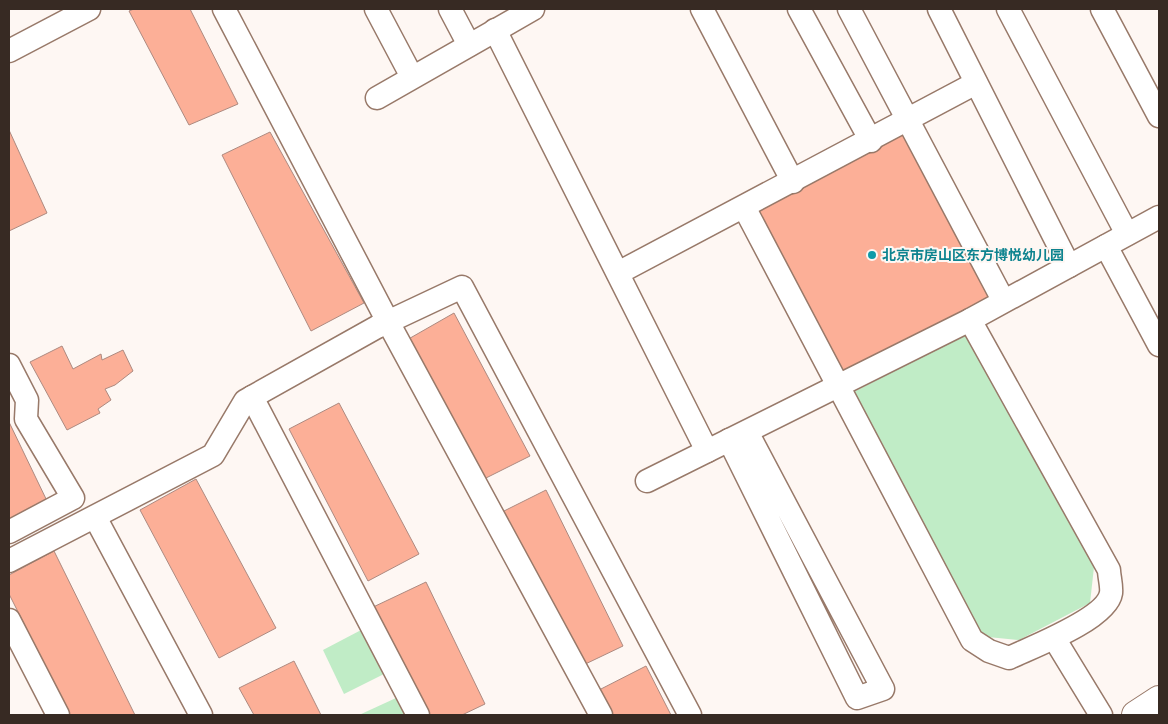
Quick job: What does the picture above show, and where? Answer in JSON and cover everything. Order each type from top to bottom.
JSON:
[{"type":"main road","points":[[1136,715],[1159,700]]},
{"type":"street","points":[[9,51],[90,9]]},
{"type":"street","points":[[224,9],[388,322],[601,715]]},
{"type":"street","points":[[376,9],[412,77]]},
{"type":"street","points":[[450,9],[470,44]]},
{"type":"street","points":[[377,98],[533,9]]},
{"type":"street","points":[[702,9],[793,182]]},
{"type":"street","points":[[799,9],[871,141]]},
{"type":"street","points":[[849,9],[1003,300]]},
{"type":"street","points":[[939,9],[1068,266]]},
{"type":"street","points":[[1102,9],[1159,116]]},
{"type":"street","points":[[1011,10],[1127,234]]},
{"type":"street","points":[[495,30],[708,451]]},
{"type":"street","points":[[618,273],[871,141],[976,83]]},
{"type":"street","points":[[744,207],[972,640],[989,651],[1009,658],[1054,638],[1101,611],[1111,593],[1108,570],[970,320]]},
{"type":"street","points":[[647,481],[838,388],[970,320],[1003,300],[1159,217]]},
{"type":"street","points":[[1106,246],[1159,345]]},
{"type":"street","points":[[9,561],[213,455],[245,401],[388,322],[462,288],[690,715]]},
{"type":"street","points":[[9,365],[26,400],[26,419],[73,498],[9,532]]},
{"type":"street","points":[[252,397],[418,715]]},
{"type":"street","points":[[738,436],[884,689],[857,698],[738,436]]},
{"type":"street","points":[[95,517],[201,715]]},
{"type":"street","points":[[9,620],[58,715]]},
{"type":"street","points":[[1054,638],[1101,715]]},
{"type":"green space","points":[[965,334],[1094,567],[1090,603],[1019,640],[978,636],[850,394]]},
{"type":"green space","points":[[363,629],[386,673],[344,694],[323,650]]},
{"type":"green space","points":[[396,698],[405,715],[359,715]]},
{"type":"building","points":[[134,9],[190,9],[238,104],[189,125],[129,11]]},
{"type":"building","points":[[9,130],[47,213],[9,231]]},
{"type":"building","name":"北京市房山区东方博悦幼儿园","points":[[906,130],[993,299],[840,380],[751,210]]},
{"type":"building","points":[[270,132],[364,303],[311,331],[222,155]]},
{"type":"building","points":[[454,313],[530,456],[478,482],[405,341]]},
{"type":"building","points":[[62,346],[73,369],[101,354],[102,360],[123,350],[133,371],[115,385],[105,389],[111,400],[98,409],[100,413],[67,430],[30,362]]},
{"type":"building","points":[[339,403],[419,554],[368,581],[289,429]]},
{"type":"building","points":[[9,422],[48,503],[9,521]]},
{"type":"building","points":[[196,479],[276,628],[219,658],[140,510]]},
{"type":"building","points":[[546,490],[623,646],[577,668],[498,514]]},
{"type":"building","points":[[54,551],[135,715],[70,715],[9,594],[9,575]]},
{"type":"building","points":[[426,582],[485,704],[462,715],[425,715],[369,609]]},
{"type":"building","points":[[294,661],[321,715],[254,715],[239,688]]},
{"type":"building","points":[[646,666],[671,715],[609,715],[597,691]]},
{"type":"place","name":"北京市房山区东方博悦幼儿园","points":[[872,255]]}]
